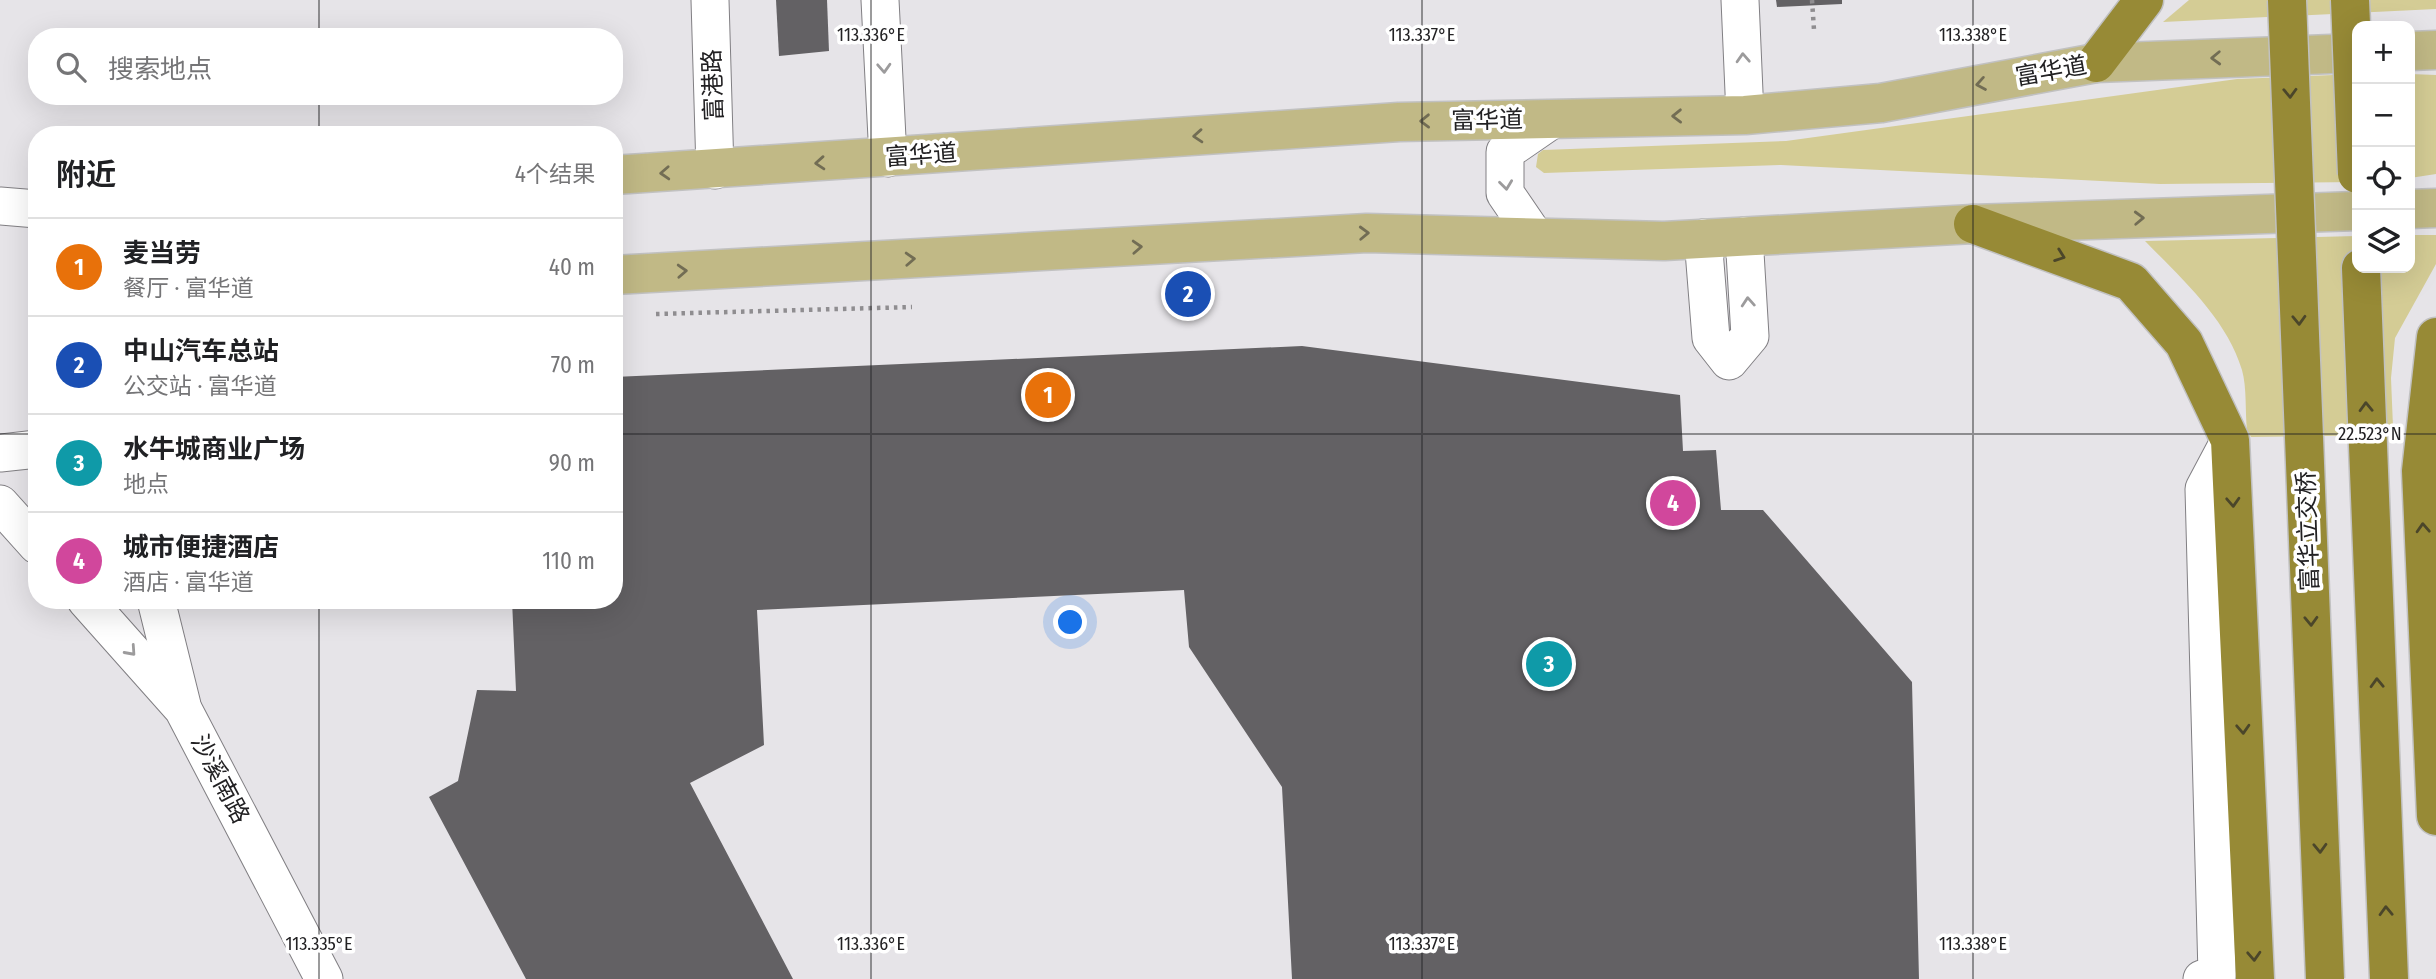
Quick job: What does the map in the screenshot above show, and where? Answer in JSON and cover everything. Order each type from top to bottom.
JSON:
[{"type":"highway","points":[[2096,63],[2144,0]]},
{"type":"highway","name":"富华立交桥","points":[[2287,0],[2325,979]]},
{"type":"highway","points":[[2350,0],[2356,147]]},
{"type":"highway","points":[[1973,224],[2131,282],[2184,343],[2230,440],[2255,979]]},
{"type":"highway","points":[[2361,273],[2389,979]]},
{"type":"highway","points":[[2436,337],[2421,471],[2436,816]]},
{"type":"main road","points":[[2415,51],[2436,50]]},
{"type":"main road","name":"富华道","points":[[623,175],[1399,122],[1745,115],[1881,103],[2096,63],[2352,53]]},
{"type":"main road","points":[[2415,209],[2436,208]]},
{"type":"main road","points":[[623,274],[1367,233],[1664,241],[1973,224],[2352,211]]},
{"type":"street","name":"富港路","points":[[710,0],[715,170]]},
{"type":"street","points":[[880,0],[888,158]]},
{"type":"street","points":[[1740,0],[1745,115]]},
{"type":"street","points":[[1535,237],[1505,193],[1505,152],[1553,119]]},
{"type":"street","points":[[0,206],[28,208]]},
{"type":"street","points":[[1703,239],[1711,338],[1730,361],[1750,336],[1744,236]]},
{"type":"street","points":[[2202,979],[2217,974],[2204,489],[2230,440]]},
{"type":"street","points":[[0,453],[28,450]]},
{"type":"street","points":[[0,504],[28,535]]},
{"type":"street","name":"沙溪南路","points":[[94,609],[183,709],[324,979]]},
{"type":"street","points":[[158,609],[183,709]]},
{"type":"path","points":[[1812,0],[1814,30]]},
{"type":"path","points":[[656,314],[912,307]]},
{"type":"shaded area","points":[[2189,0],[2436,0],[2436,9],[2163,22]]},
{"type":"shaded area","points":[[2352,74],[2352,182],[2160,184],[1781,165],[1544,173],[1536,167],[1538,154],[1543,150],[1786,141],[2237,79]]},
{"type":"shaded area","points":[[2415,74],[2436,75],[2436,174],[2415,177]]},
{"type":"shaded area","points":[[2415,235],[2436,235],[2436,264],[2395,338],[2391,378],[2393,427],[2389,435],[2251,437],[2247,430],[2244,377],[2226,334],[2188,285],[2145,241],[2352,236],[2352,273],[2415,273]]},
{"type":"building","points":[[776,0],[827,0],[829,51],[779,56]]},
{"type":"building","points":[[1776,0],[1842,0],[1842,4],[1777,7]]},
{"type":"building","points":[[1302,346],[1680,395],[1683,451],[1716,450],[1721,510],[1763,510],[1912,682],[1919,979],[1292,979],[1282,787],[1189,647],[1184,590],[757,610],[764,745],[690,783],[793,979],[526,979],[429,797],[458,781],[477,690],[516,691],[512,609],[623,609],[623,377]]},
{"type":"place","name":"中山汽车总站","points":[[1188,294]]},
{"type":"place","name":"麦当劳","points":[[1048,395]]},
{"type":"place","name":"城市便捷酒店","points":[[1673,503]]},
{"type":"place","name":"水牛城商业广场","points":[[1549,664]]}]
